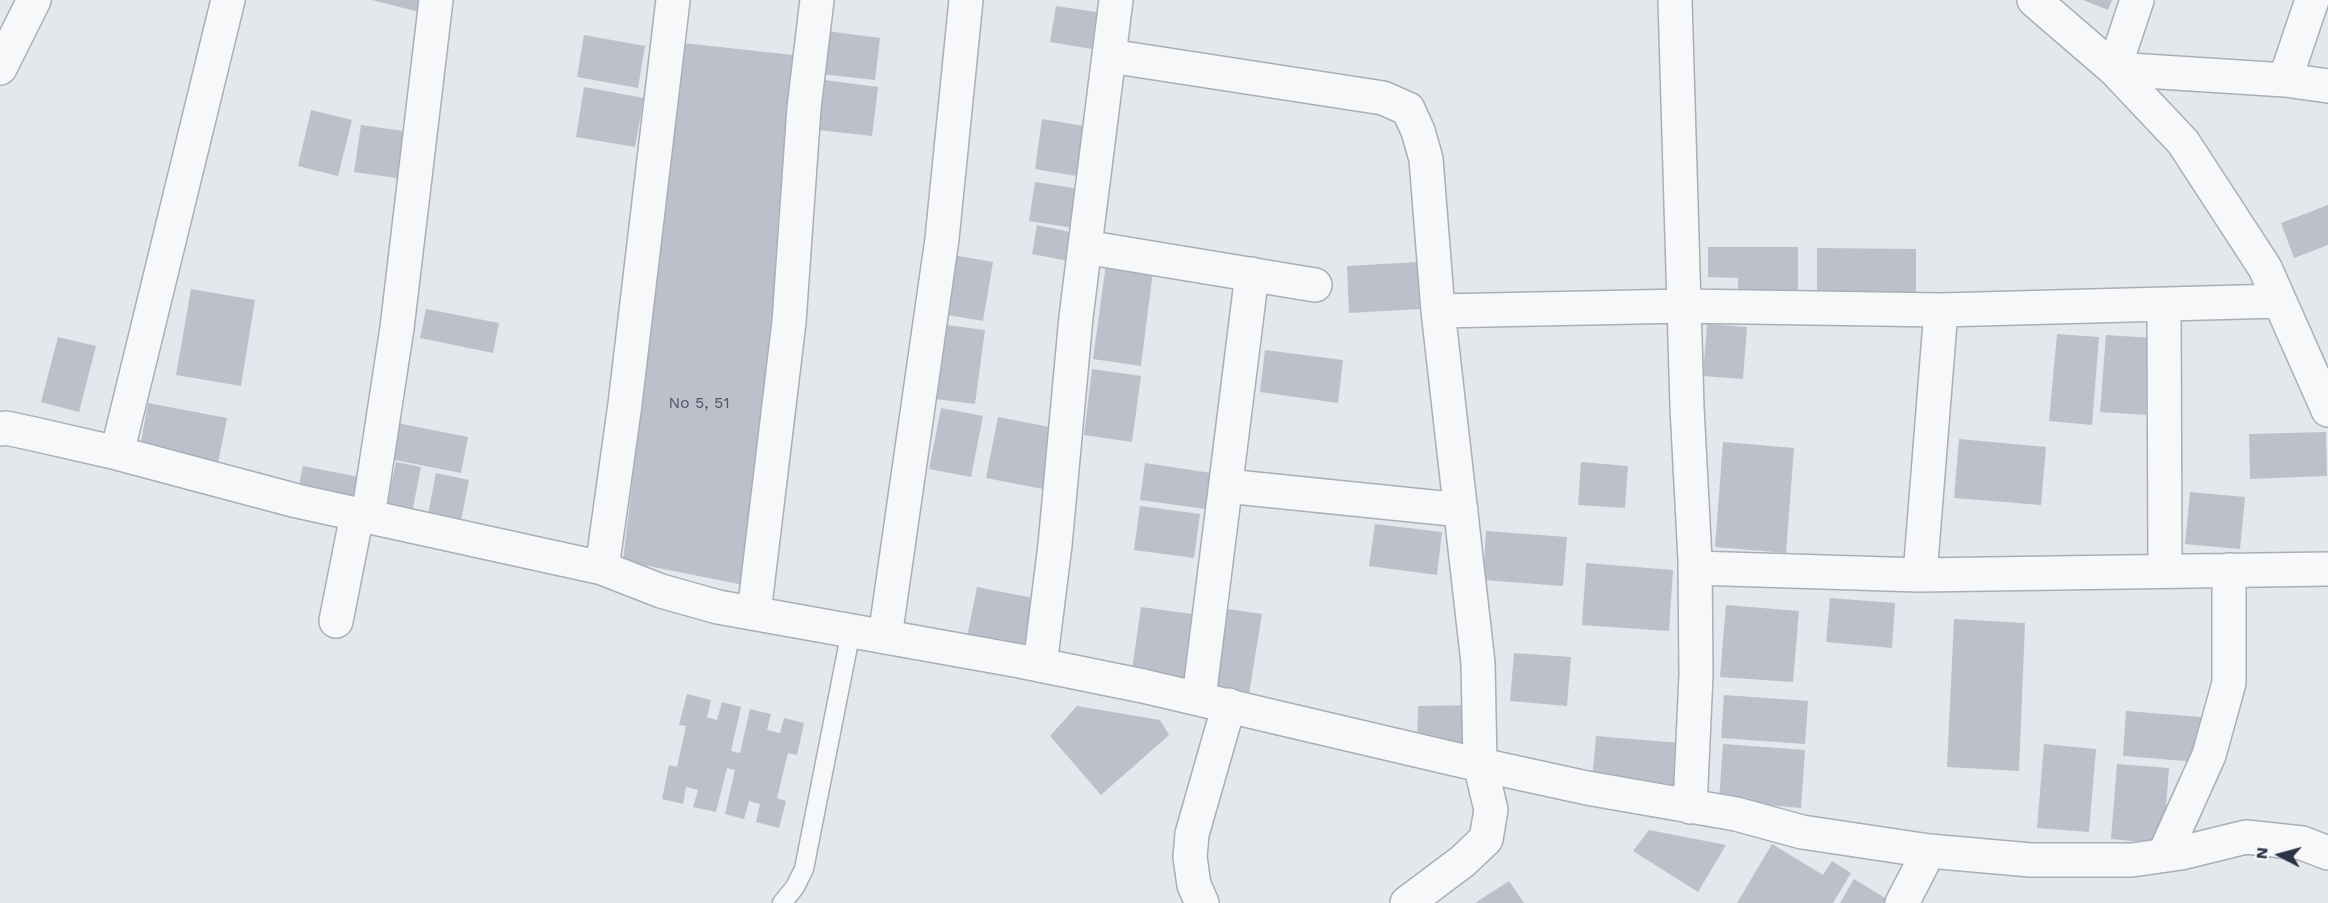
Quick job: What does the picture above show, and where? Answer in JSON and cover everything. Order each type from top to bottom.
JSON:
[{"type":"street","points":[[0,68],[34,0]]},
{"type":"street","points":[[117,453],[228,0]]},
{"type":"street","points":[[336,621],[363,516],[397,328],[436,0]]},
{"type":"street","points":[[602,568],[625,404],[674,0]]},
{"type":"street","points":[[754,613],[789,322],[804,108],[817,0]]},
{"type":"street","points":[[885,637],[942,239],[966,0]]},
{"type":"street","points":[[1040,665],[1057,523],[1076,317],[1116,0]]},
{"type":"street","points":[[1675,0],[1695,568],[1696,675],[1690,807]]},
{"type":"street","points":[[2034,0],[2114,69],[2183,142],[2265,268],[2328,411]]},
{"type":"street","points":[[2114,69],[2138,0]]},
{"type":"street","points":[[2285,80],[2312,0]]},
{"type":"street","points":[[1110,56],[1383,98],[1408,109],[1418,131],[1426,159],[1438,311],[1479,663],[1480,764],[1491,810],[1486,839],[1463,861],[1407,903]]},
{"type":"street","points":[[2114,69],[2285,80],[2328,86]]},
{"type":"street","points":[[1085,247],[1315,285]]},
{"type":"street","points":[[1203,903],[1194,885],[1190,857],[1214,702],[1226,486],[1252,274]]},
{"type":"street","points":[[1438,311],[1684,306],[1941,310],[2279,301]]},
{"type":"street","points":[[2164,305],[2165,571]]},
{"type":"street","points":[[1920,575],[1941,310]]},
{"type":"street","points":[[0,429],[6,428],[117,453],[363,516],[602,568],[661,591],[718,607],[1040,665],[1214,702],[1587,788],[1736,814],[1802,832],[1929,851],[2031,860],[2132,860],[2246,837],[2302,843],[2328,853]]},
{"type":"street","points":[[1226,486],[1461,510]]},
{"type":"street","points":[[1695,568],[1920,575],[2328,569]]},
{"type":"street","points":[[2164,855],[2209,755],[2229,683],[2229,570]]},
{"type":"street","points":[[1902,903],[1929,851]]},
{"type":"lane","points":[[782,903],[795,887],[804,869],[851,631]]},
{"type":"building","points":[[372,0],[426,0],[423,13]]},
{"type":"building","points":[[2083,0],[2112,0],[2108,10]]},
{"type":"building","points":[[1056,6],[1103,13],[1098,50],[1050,42]]},
{"type":"building","points":[[827,31],[880,38],[875,80],[821,74]]},
{"type":"building","points":[[584,35],[645,46],[638,88],[577,77]]},
{"type":"building","points":[[683,43],[802,56],[744,585],[623,561]]},
{"type":"building","points":[[824,80],[878,87],[872,136],[818,130]]},
{"type":"building","points":[[584,87],[644,98],[635,147],[576,137]]},
{"type":"building","points":[[311,110],[352,120],[338,176],[298,166]]},
{"type":"building","points":[[1042,119],[1096,128],[1088,178],[1035,169]]},
{"type":"building","points":[[361,125],[410,132],[403,179],[354,172]]},
{"type":"building","points":[[1035,182],[1080,189],[1074,228],[1029,221]]},
{"type":"building","points":[[2328,205],[2328,245],[2294,258],[2281,223]]},
{"type":"building","points":[[1037,225],[1079,234],[1073,262],[1032,254]]},
{"type":"building","points":[[1708,247],[1798,247],[1798,295],[1738,294],[1738,278],[1708,277]]},
{"type":"building","points":[[1817,248],[1916,249],[1916,295],[1817,294]]},
{"type":"building","points":[[953,255],[993,262],[983,321],[942,314]]},
{"type":"building","points":[[1417,262],[1420,309],[1349,313],[1347,266]]},
{"type":"building","points":[[1106,264],[1153,271],[1141,366],[1093,359]]},
{"type":"building","points":[[191,289],[255,300],[241,386],[176,375]]},
{"type":"building","points":[[426,309],[499,323],[493,353],[420,338]]},
{"type":"building","points":[[1707,324],[1747,327],[1743,379],[1703,376]]},
{"type":"building","points":[[946,325],[985,330],[975,404],[936,399]]},
{"type":"building","points":[[2057,334],[2099,337],[2092,425],[2049,421]]},
{"type":"building","points":[[2106,335],[2152,338],[2146,415],[2100,412]]},
{"type":"building","points":[[58,337],[96,346],[79,412],[41,402]]},
{"type":"building","points":[[1265,350],[1343,360],[1338,403],[1260,392]]},
{"type":"building","points":[[1092,369],[1141,376],[1132,442],[1084,435]]},
{"type":"building","points":[[148,403],[227,418],[217,468],[139,453]]},
{"type":"building","points":[[941,408],[983,416],[971,477],[929,469]]},
{"type":"building","points":[[998,417],[1060,429],[1048,490],[986,478]]},
{"type":"building","points":[[397,423],[468,437],[461,473],[390,459]]},
{"type":"building","points":[[2326,432],[2327,476],[2250,479],[2249,434]]},
{"type":"building","points":[[1959,439],[2046,447],[2041,505],[1954,498]]},
{"type":"building","points":[[1723,442],[1794,448],[1786,553],[1715,547]]},
{"type":"building","points":[[396,462],[421,467],[412,513],[386,508]]},
{"type":"building","points":[[1581,462],[1628,466],[1625,508],[1578,505]]},
{"type":"building","points":[[1145,463],[1211,473],[1206,509],[1140,500]]},
{"type":"building","points":[[303,466],[364,478],[359,501],[298,489]]},
{"type":"building","points":[[436,473],[469,480],[461,521],[428,514]]},
{"type":"building","points":[[2190,492],[2245,497],[2240,549],[2185,544]]},
{"type":"building","points":[[1140,506],[1200,514],[1194,558],[1134,550]]},
{"type":"building","points":[[1375,524],[1442,532],[1437,575],[1369,566]]},
{"type":"building","points":[[1486,531],[1567,537],[1563,586],[1483,580]]},
{"type":"building","points":[[1586,563],[1673,570],[1669,631],[1582,625]]},
{"type":"building","points":[[977,587],[1043,600],[1032,656],[966,642]]},
{"type":"building","points":[[1830,598],[1895,603],[1892,648],[1826,642]]},
{"type":"building","points":[[1726,605],[1799,611],[1793,682],[1720,677]]},
{"type":"building","points":[[1141,607],[1192,614],[1183,684],[1131,677]]},
{"type":"building","points":[[1228,609],[1262,614],[1249,694],[1216,688]]},
{"type":"building","points":[[1954,619],[2025,623],[2019,771],[1947,767]]},
{"type":"building","points":[[1514,653],[1571,657],[1567,706],[1510,701]]},
{"type":"building","points":[[687,694],[711,700],[707,717],[717,720],[722,702],[741,707],[731,751],[740,753],[750,709],[771,714],[767,730],[780,733],[784,718],[804,723],[797,755],[788,753],[777,798],[786,801],[779,828],[756,822],[760,804],[749,801],[744,819],[725,814],[735,770],[727,768],[716,812],[693,807],[698,790],[686,787],[683,804],[662,799],[669,765],[677,767],[686,726],[679,725]]},
{"type":"building","points":[[1724,695],[1808,701],[1805,744],[1721,738]]},
{"type":"building","points":[[1473,705],[1473,753],[1417,742],[1418,706]]},
{"type":"building","points":[[1077,706],[1160,720],[1169,735],[1101,795],[1050,736]]},
{"type":"building","points":[[2126,711],[2202,717],[2198,762],[2123,756]]},
{"type":"building","points":[[1596,736],[1680,743],[1677,788],[1592,781]]},
{"type":"building","points":[[1723,744],[1805,750],[1801,808],[1719,801]]},
{"type":"building","points":[[2044,744],[2096,749],[2089,832],[2037,828]]},
{"type":"building","points":[[2117,764],[2169,768],[2163,844],[2111,839]]},
{"type":"building","points":[[1649,830],[1726,845],[1698,892],[1633,851]]},
{"type":"building","points":[[1772,844],[1823,875],[1832,861],[1851,873],[1833,903],[1737,903]]},
{"type":"building","points":[[1854,879],[1890,901],[1889,903],[1840,903]]},
{"type":"building","points":[[1509,881],[1524,903],[1475,903]]}]
